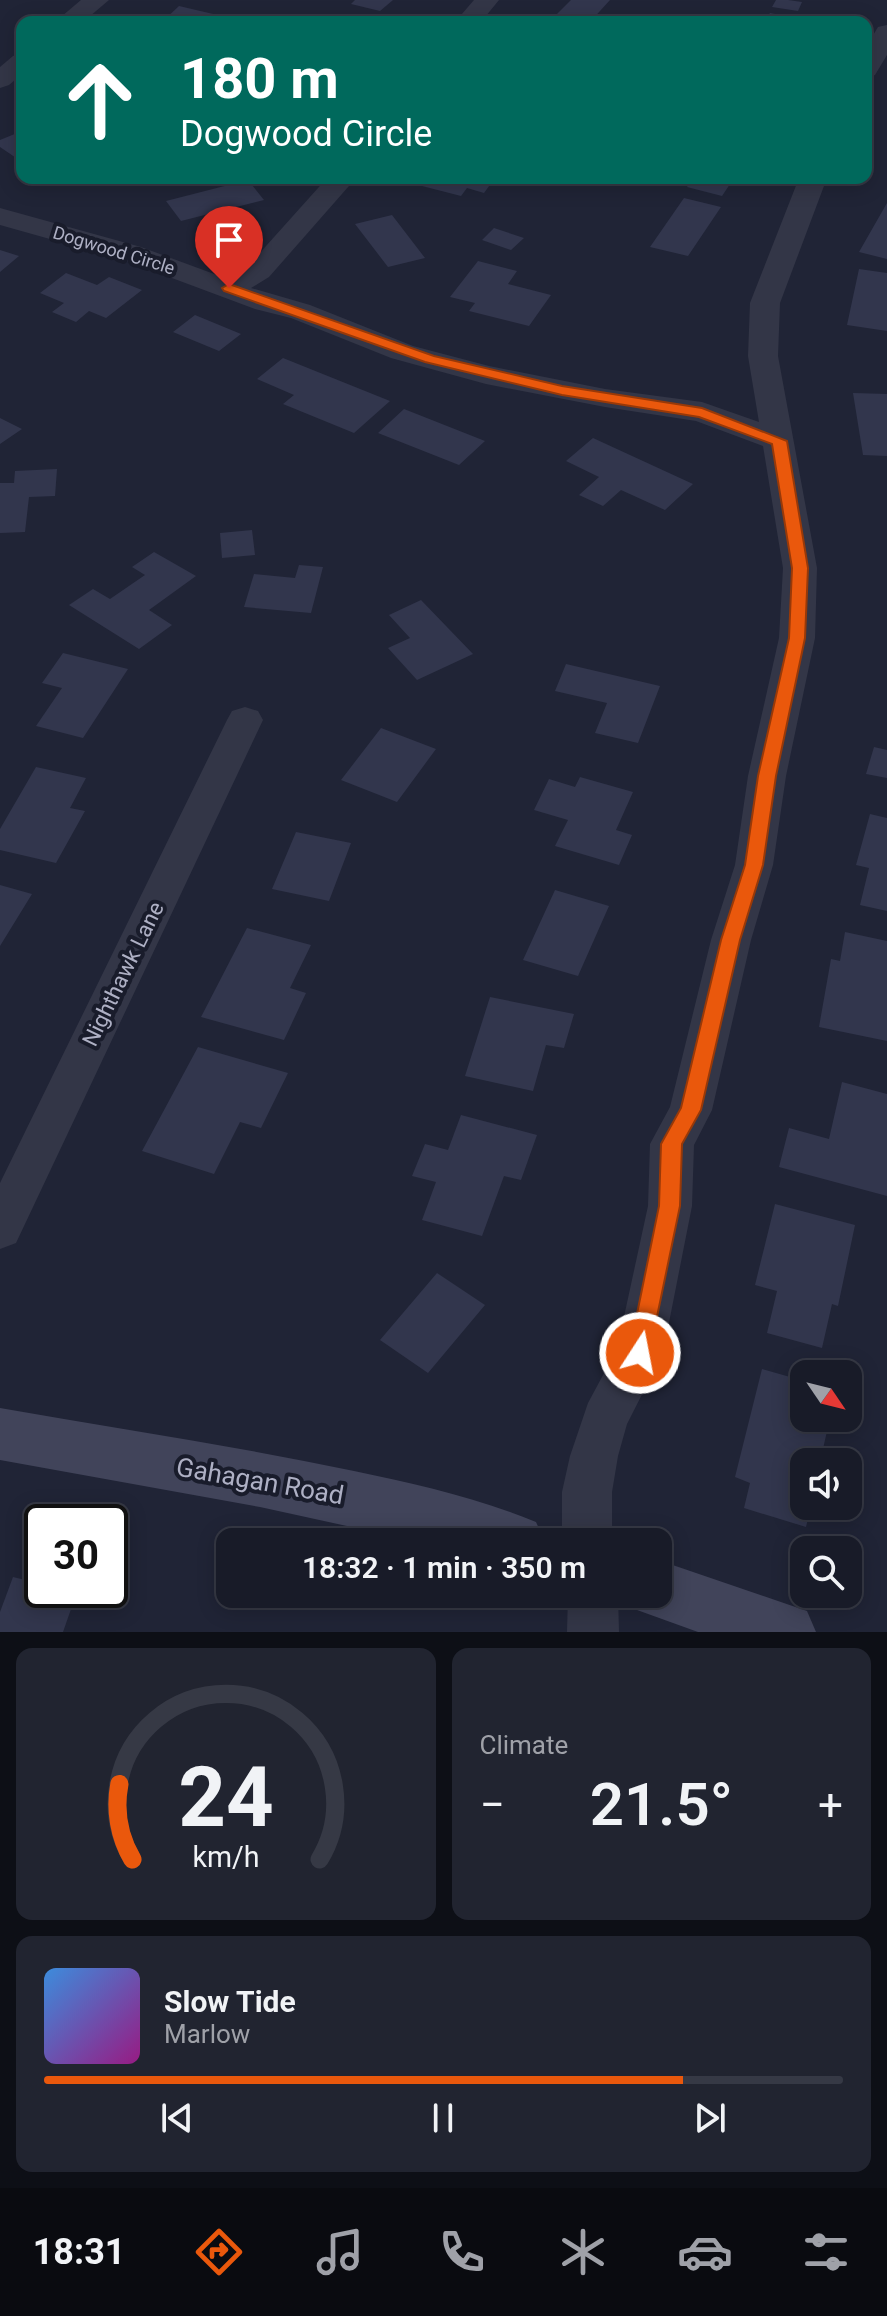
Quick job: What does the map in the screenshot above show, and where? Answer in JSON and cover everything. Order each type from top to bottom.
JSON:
[{"type":"street","points":[[75,16],[97,0]]},
{"type":"street","points":[[472,16],[487,0]]},
{"type":"street","points":[[872,59],[887,32]]},
{"type":"street","points":[[0,80],[16,66]]},
{"type":"street","points":[[229,288],[259,271],[337,184]]},
{"type":"street","points":[[587,1528],[587,1492],[605,1419],[640,1353],[670,1206],[672,1144],[691,1110],[731,940],[754,865],[767,776],[797,638],[800,568],[763,356],[764,316],[765,303],[811,184]]},
{"type":"street","name":"Dogwood Circle","points":[[0,216],[131,253],[430,359],[562,390],[702,412],[779,441]]},
{"type":"street","name":"Nighthawk Lane","points":[[0,1229],[245,720]]},
{"type":"street","name":"Gahagan Road","points":[[0,1434],[337,1493],[472,1528]]},
{"type":"street","points":[[672,1594],[786,1632]]},
{"type":"street","points":[[593,1608],[593,1632]]},
{"type":"building","points":[[355,0],[393,0],[380,11],[351,4]]},
{"type":"building","points":[[571,0],[610,0],[595,16],[555,16]]},
{"type":"building","points":[[776,0],[802,2],[798,11],[772,7]]},
{"type":"building","points":[[179,6],[222,16],[168,16]]},
{"type":"building","points":[[16,133],[16,158],[0,147],[0,140]]},
{"type":"building","points":[[232,184],[251,184],[264,200],[181,221],[166,201]]},
{"type":"building","points":[[491,184],[484,193],[467,188],[461,196],[422,186]]},
{"type":"building","points":[[689,184],[730,184],[722,196],[687,187]]},
{"type":"building","points":[[684,198],[721,207],[688,256],[650,247]]},
{"type":"building","points":[[887,203],[887,259],[859,252]]},
{"type":"building","points":[[392,215],[425,258],[388,267],[355,224]]},
{"type":"building","points":[[494,228],[524,238],[511,250],[482,240]]},
{"type":"building","points":[[0,250],[19,256],[0,272]]},
{"type":"building","points":[[478,261],[517,271],[508,284],[551,295],[529,326],[469,311],[475,303],[450,297]]},
{"type":"building","points":[[859,269],[887,273],[887,331],[847,325]]},
{"type":"building","points":[[66,273],[97,285],[109,277],[142,290],[106,318],[89,311],[76,322],[52,312],[64,303],[40,293]]},
{"type":"building","points":[[195,315],[241,334],[219,351],[173,332]]},
{"type":"building","points":[[283,358],[390,401],[354,433],[283,404],[294,395],[257,379]]},
{"type":"building","points":[[853,393],[887,394],[887,456],[863,455]]},
{"type":"building","points":[[404,409],[485,441],[459,465],[378,433]]},
{"type":"building","points":[[0,418],[22,429],[0,444]]},
{"type":"building","points":[[593,438],[693,484],[665,510],[621,490],[603,506],[579,495],[599,477],[566,461]]},
{"type":"building","points":[[57,469],[55,496],[29,497],[25,532],[0,533],[0,483],[14,483],[15,471]]},
{"type":"building","points":[[252,530],[255,555],[222,558],[220,533]]},
{"type":"building","points":[[154,552],[196,576],[149,610],[172,625],[139,649],[69,605],[93,589],[110,599],[145,575],[132,567]]},
{"type":"building","points":[[299,565],[323,567],[311,613],[244,607],[254,574],[295,578]]},
{"type":"building","points":[[421,600],[473,654],[417,680],[388,648],[410,638],[389,615]]},
{"type":"building","points":[[63,653],[128,669],[83,738],[36,726],[62,688],[42,683]]},
{"type":"building","points":[[566,664],[660,686],[638,743],[595,733],[607,703],[555,691]]},
{"type":"building","points":[[381,728],[436,749],[397,802],[341,780]]},
{"type":"building","points":[[874,747],[887,750],[887,778],[866,774]]},
{"type":"building","points":[[36,767],[86,778],[70,808],[85,811],[56,863],[0,850],[0,829]]},
{"type":"building","points":[[580,777],[633,792],[616,830],[632,835],[619,865],[555,846],[568,820],[534,810],[549,779],[575,787]]},
{"type":"building","points":[[870,814],[887,818],[887,911],[860,905],[869,868],[856,865]]},
{"type":"building","points":[[296,832],[351,843],[329,901],[272,889]]},
{"type":"building","points":[[0,885],[32,894],[0,946]]},
{"type":"building","points":[[555,890],[609,906],[578,976],[523,960]]},
{"type":"building","points":[[247,928],[311,945],[290,988],[306,993],[284,1040],[201,1017]]},
{"type":"building","points":[[845,932],[887,941],[887,1041],[819,1027],[831,959],[840,961]]},
{"type":"building","points":[[490,997],[574,1014],[564,1048],[546,1045],[533,1091],[465,1076]]},
{"type":"building","points":[[198,1047],[288,1073],[261,1128],[240,1122],[214,1174],[142,1151]]},
{"type":"building","points":[[842,1082],[887,1094],[887,1196],[779,1167],[789,1128],[829,1139]]},
{"type":"building","points":[[461,1115],[537,1135],[521,1180],[504,1176],[482,1236],[422,1220],[436,1182],[412,1176],[425,1144],[448,1150]]},
{"type":"building","points":[[775,1204],[855,1225],[838,1306],[832,1304],[822,1348],[767,1333],[777,1291],[755,1285]]},
{"type":"building","points":[[437,1273],[485,1305],[428,1373],[380,1340]]},
{"type":"building","points":[[762,1369],[790,1377],[790,1432],[827,1432],[823,1448],[790,1448],[790,1520],[808,1520],[806,1527],[744,1508],[750,1483],[735,1477]]},
{"type":"building","points":[[13,1577],[24,1580],[24,1608],[71,1608],[63,1632],[0,1632],[0,1612]]},
{"type":"route","points":[[229,288],[265,303],[300,311],[402,352],[486,375],[605,398],[702,412],[779,441],[800,568],[797,638],[767,776],[754,865],[731,940],[691,1110],[672,1144],[670,1206],[640,1353]]}]
